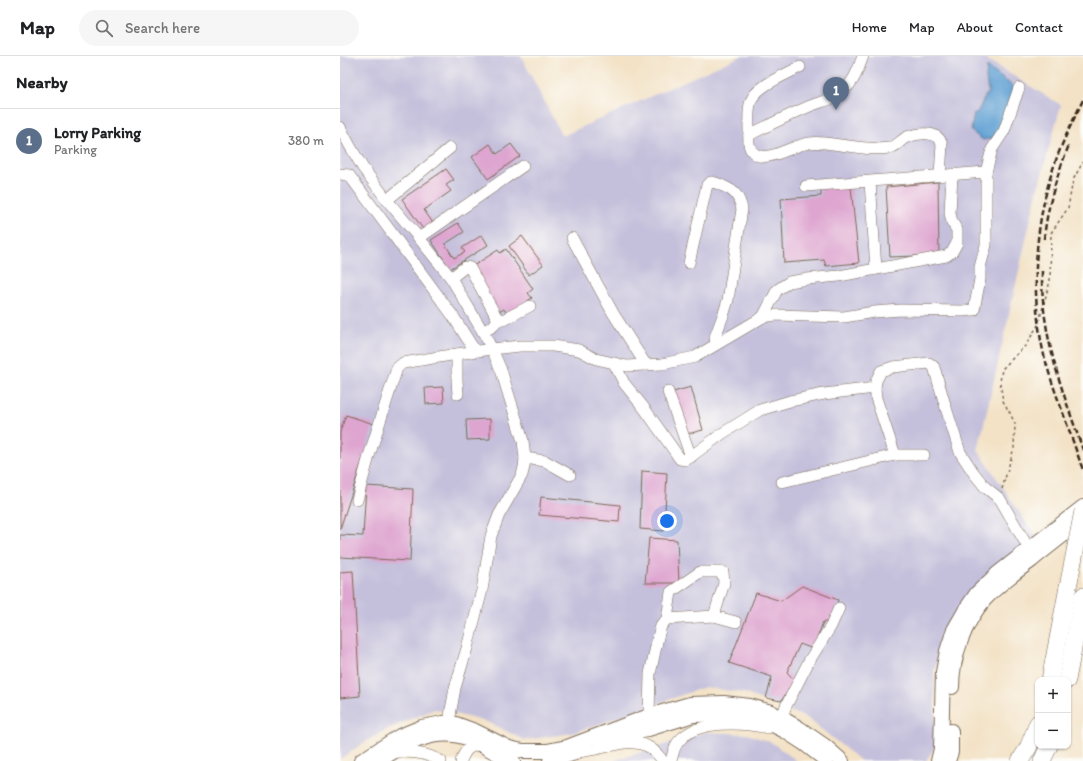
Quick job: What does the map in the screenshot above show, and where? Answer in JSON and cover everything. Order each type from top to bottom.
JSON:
[{"type":"highway","points":[[1051,677],[1083,511]]},
{"type":"highway","points":[[1068,677],[1083,596]]},
{"type":"highway","points":[[1020,761],[1028,748],[1035,730]]},
{"type":"highway","points":[[1042,761],[1048,749]]},
{"type":"main road","points":[[938,761],[941,750],[943,672],[946,651],[954,630],[977,593],[997,574],[1083,507]]},
{"type":"main road","points":[[948,761],[951,752],[952,674],[963,636],[974,614],[985,600],[1004,582],[1083,520]]},
{"type":"main road","points":[[360,761],[400,736],[422,727],[450,723],[475,731],[509,748],[522,751],[547,751],[567,747],[649,716],[690,704],[724,703],[750,706],[771,712],[802,742],[827,761]]},
{"type":"main road","points":[[550,761],[693,715],[736,714],[784,725],[812,737],[842,761]]},
{"type":"main road","points":[[379,761],[410,742],[438,734],[452,734],[468,738],[513,761]]},
{"type":"street","points":[[749,135],[811,106],[839,95],[854,79],[863,56]]},
{"type":"street","points":[[800,67],[760,89],[753,95],[748,117],[749,146],[753,152],[759,156],[769,156],[804,144],[815,142],[876,149],[890,148],[895,147],[906,138],[930,134],[937,136],[942,144],[940,175]]},
{"type":"street","points":[[357,500],[369,456],[397,368],[403,363],[492,349],[520,346],[553,346],[579,350],[596,359],[626,366],[662,364],[695,357],[763,317],[776,315],[844,317],[874,312],[901,310],[974,310],[980,279],[980,267],[986,245],[986,172],[992,149],[1004,131],[1019,88]]},
{"type":"street","points":[[340,127],[363,168],[450,278],[483,332],[492,349],[500,370],[523,441],[525,458],[522,476],[499,515],[491,536],[481,596],[455,688],[450,710],[450,723]]},
{"type":"street","points":[[387,200],[450,148]]},
{"type":"street","points":[[419,238],[523,166]]},
{"type":"street","points":[[806,186],[986,172]]},
{"type":"street","points":[[340,174],[349,176],[375,210],[453,316],[475,351]]},
{"type":"street","points":[[763,317],[777,290],[789,282],[839,276],[946,256],[952,252],[958,243],[957,230],[952,222],[950,213],[952,174]]},
{"type":"street","points":[[689,263],[707,185],[711,182],[716,182],[733,190],[738,196],[742,209],[728,300],[715,336],[716,344]]},
{"type":"street","points":[[870,182],[876,269]]},
{"type":"street","points":[[572,238],[613,313],[646,364]]},
{"type":"street","points":[[450,278],[465,267],[470,268],[497,318],[500,320]]},
{"type":"street","points":[[483,332],[500,320],[503,320],[530,306]]},
{"type":"street","points":[[457,354],[458,394]]},
{"type":"street","points":[[614,363],[624,383],[644,408],[680,459],[686,460],[723,433],[760,410],[790,401],[824,394],[875,388]]},
{"type":"street","points":[[895,455],[876,398],[876,381],[881,371],[893,367],[929,363],[934,367],[960,452],[984,487],[1000,499],[1029,549]]},
{"type":"street","points":[[668,392],[691,457]]},
{"type":"street","points":[[782,482],[895,455],[924,455]]},
{"type":"street","points":[[525,458],[545,461],[570,475]]},
{"type":"street","points":[[649,716],[650,674],[661,626],[667,619],[671,592],[700,572],[723,572],[724,583],[714,616]]},
{"type":"street","points":[[671,761],[679,741],[687,733],[698,728],[714,725],[736,724],[762,727],[784,725],[784,711],[786,706],[809,661],[831,626],[839,608]]},
{"type":"street","points":[[667,619],[714,616],[736,622]]},
{"type":"street","points":[[579,752],[621,743],[638,743],[648,746],[657,753],[663,761]]},
{"type":"street","points":[[461,761],[466,750],[473,745],[481,744]]},
{"type":"street","points":[[392,752],[418,752],[441,761]]},
{"type":"path","points":[[1000,499],[1014,448],[1015,424],[1003,401],[1000,382],[1002,369],[1026,345],[1038,324],[1050,281],[1051,233],[1068,208],[1073,180],[1083,162]]},
{"type":"shaded area","points":[[340,56],[521,56],[562,136],[741,56],[981,56],[1061,105],[1037,192],[978,450],[1036,537],[980,583],[946,625],[934,673],[936,745],[926,761],[861,761],[807,718],[744,693],[705,687],[573,733],[525,740],[487,722],[435,709],[388,729],[366,741],[340,759]]},
{"type":"shaded area","points":[[706,732],[747,734],[771,742],[797,761],[613,761]]},
{"type":"water","points":[[987,67],[1013,86],[1015,91],[1007,116],[993,138],[983,140],[971,131],[974,113],[977,113],[988,91],[986,78]]},
{"type":"building","points":[[490,144],[497,154],[511,144],[520,156],[488,179],[472,157]]},
{"type":"building","points":[[446,169],[454,180],[446,185],[451,191],[424,210],[435,226],[425,232],[402,199]]},
{"type":"building","points":[[938,182],[939,255],[890,257],[886,187]]},
{"type":"building","points":[[851,187],[859,263],[826,266],[824,260],[784,263],[781,199],[821,196],[821,188]]},
{"type":"building","points":[[458,223],[464,232],[445,244],[454,258],[465,252],[462,248],[482,235],[488,245],[450,269],[431,240]]},
{"type":"building","points":[[522,236],[543,265],[529,275],[509,246]]},
{"type":"building","points":[[506,249],[533,289],[528,293],[532,298],[507,314],[504,309],[499,312],[470,268],[498,250],[500,253]]},
{"type":"building","points":[[443,387],[444,403],[426,404],[425,388]]},
{"type":"building","points":[[691,387],[703,430],[687,434],[673,392]]},
{"type":"building","points":[[346,415],[374,424],[340,529],[340,432]]},
{"type":"building","points":[[490,419],[490,439],[467,440],[466,420]]},
{"type":"building","points":[[642,471],[667,473],[664,531],[640,529]]},
{"type":"building","points":[[366,486],[413,489],[410,561],[340,557],[340,535],[363,536]]},
{"type":"building","points":[[541,497],[620,505],[619,522],[539,515]]},
{"type":"building","points":[[649,538],[677,540],[679,583],[645,583]]},
{"type":"building","points":[[353,571],[360,696],[340,698],[340,572]]},
{"type":"building","points":[[802,586],[838,600],[831,622],[823,622],[813,649],[800,644],[787,672],[795,681],[781,701],[766,698],[772,677],[729,663],[756,593],[781,601]]},
{"type":"railway","points":[[1083,100],[1061,147],[1048,186],[1042,210],[1036,259],[1037,308],[1044,355],[1083,470]]},
{"type":"railway","points":[[1044,239],[1047,215],[1053,191],[1069,145]]},
{"type":"railway","points":[[1042,271],[1045,318],[1054,362],[1083,450]]},
{"type":"place","name":"Lorry Parking","points":[[836,110]]}]
